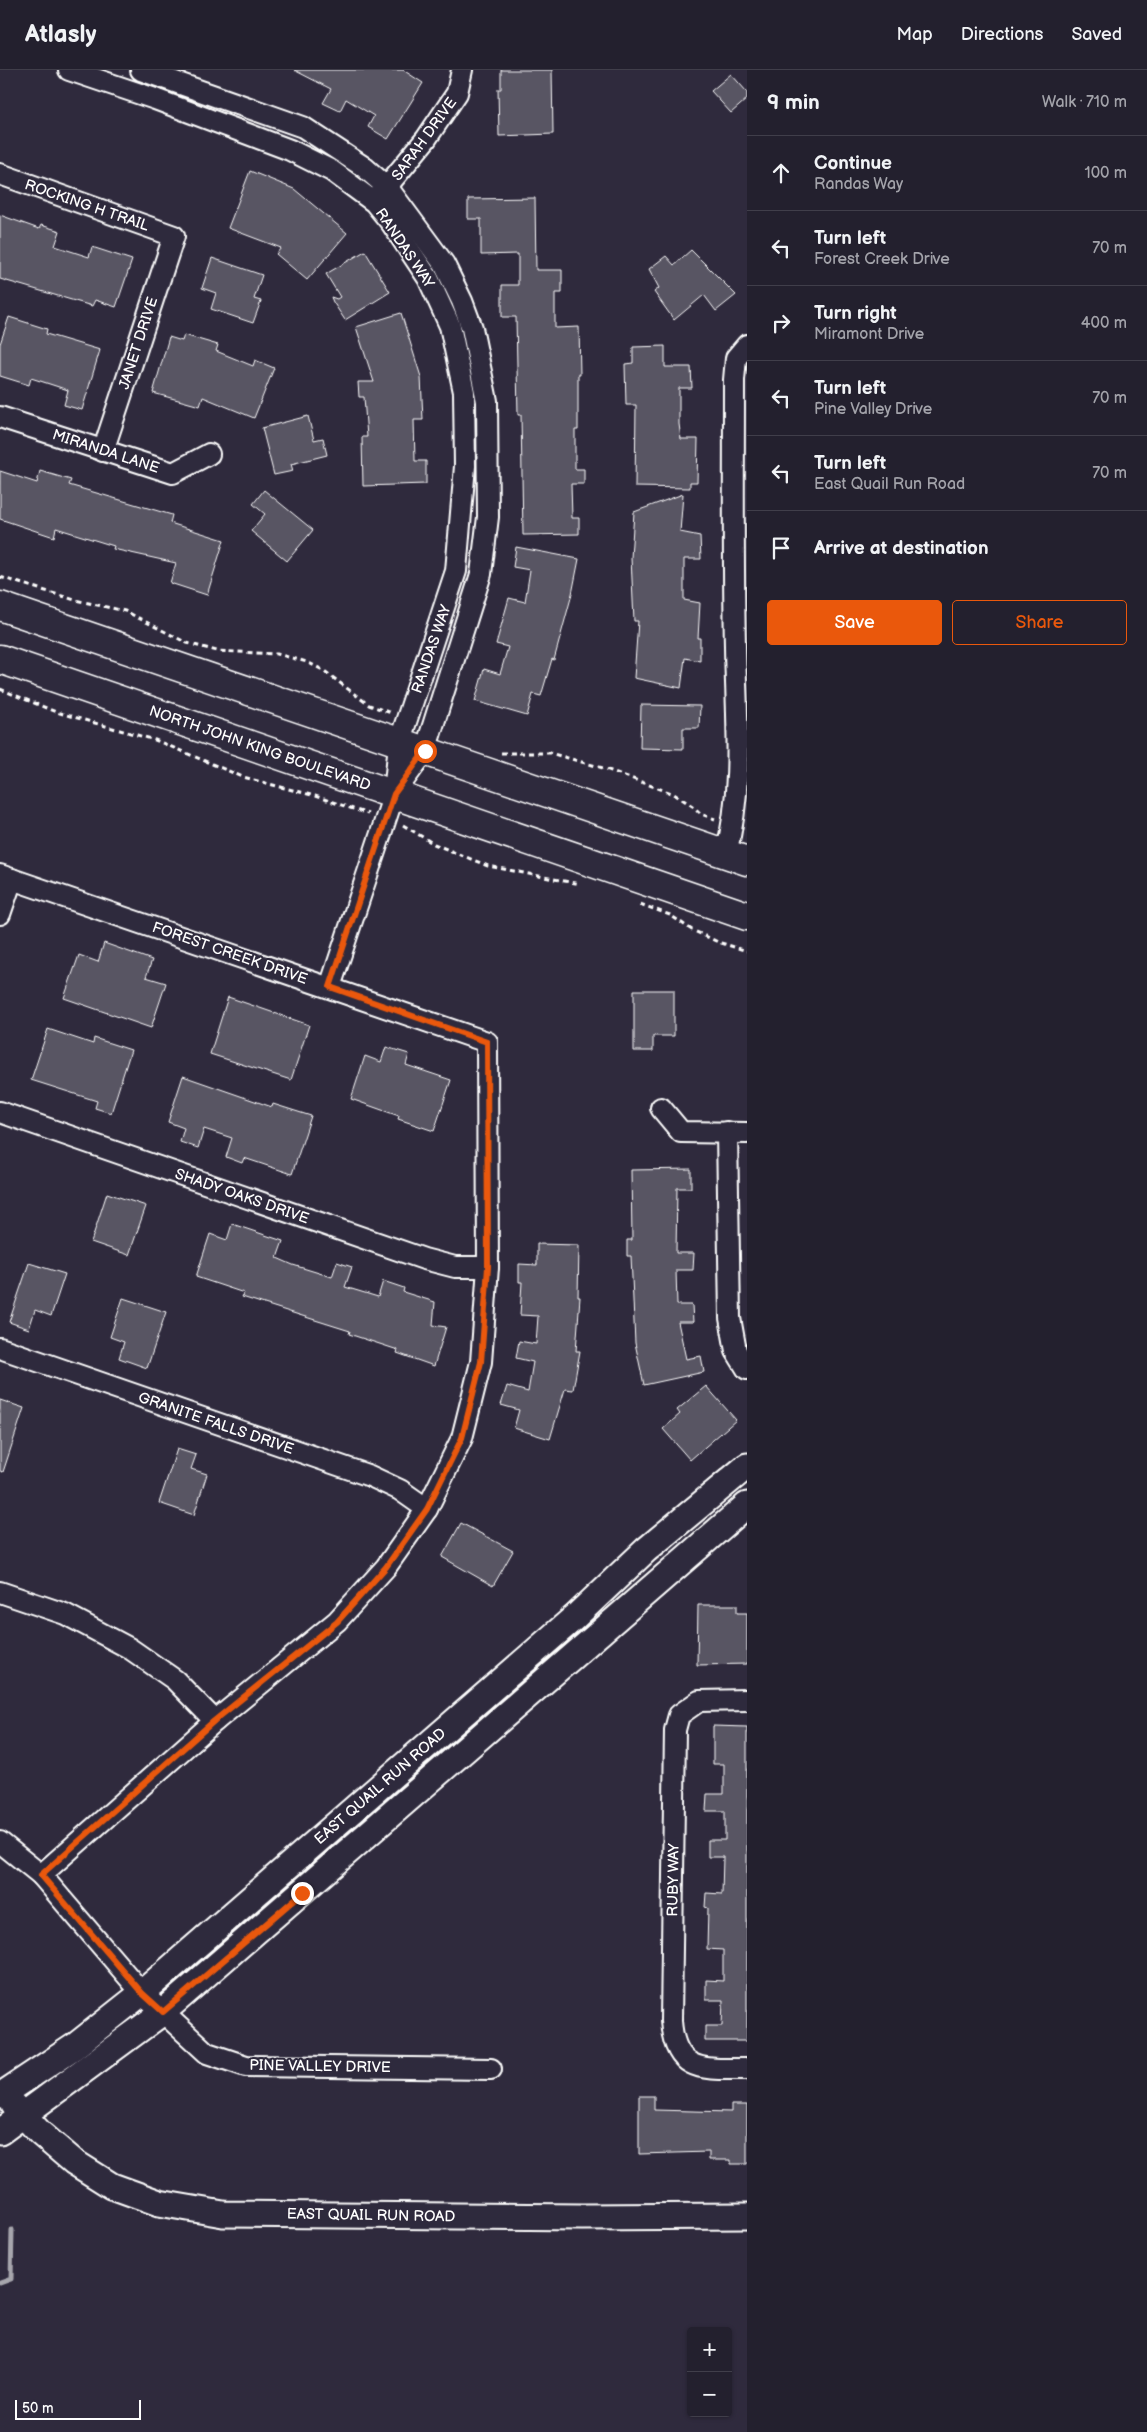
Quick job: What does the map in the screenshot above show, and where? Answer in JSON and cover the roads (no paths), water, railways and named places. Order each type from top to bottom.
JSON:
[{"type":"main road","points":[[0,606],[736,857]]},
{"type":"main road","name":"NORTH JOHN KING BOULEVARD","points":[[0,659],[747,916]]},
{"type":"street","name":"RANDAS WAY","points":[[69,70],[155,99],[290,150],[381,195],[444,264],[462,301],[472,328],[487,401],[488,517],[481,574],[425,751],[394,794]]},
{"type":"street","name":"RANDAS WAY","points":[[140,70],[303,127],[364,167],[381,195],[392,224],[428,278],[450,326],[464,392],[465,466],[456,571],[399,743],[394,794],[330,987]]},
{"type":"street","name":"SARAH DRIVE","points":[[381,195],[426,139],[457,93],[462,70]]},
{"type":"street","name":"ROCKING H TRAIL","points":[[0,174],[174,236]]},
{"type":"street","name":"JANET DRIVE","points":[[103,451],[174,236]]},
{"type":"street","points":[[736,857],[734,824],[737,788],[740,587],[734,380],[736,358],[746,345]]},
{"type":"street","name":"MIRANDA LANE","points":[[0,417],[173,473],[209,454]]},
{"type":"street","points":[[0,914],[6,877]]},
{"type":"street","name":"FOREST CREEK DRIVE","points":[[6,877],[487,1042],[488,1267]]},
{"type":"street","points":[[661,1108],[681,1132],[737,1132],[730,1318],[736,1352],[747,1369]]},
{"type":"street","name":"SHADY OAKS DRIVE","points":[[0,1112],[424,1259],[455,1266],[488,1267]]},
{"type":"street","points":[[41,1875],[214,1721],[337,1622],[386,1567],[427,1509],[462,1438],[481,1362],[488,1267]]},
{"type":"street","name":"GRANITE FALLS DRIVE","points":[[0,1348],[370,1476],[400,1490],[427,1509]]},
{"type":"street","name":"EAST QUAIL RUN ROAD","points":[[747,1466],[646,1550],[574,1617],[142,1993],[75,2046],[2,2095],[74,2162],[112,2186],[159,2204],[223,2214],[582,2217],[747,2216]]},
{"type":"street","name":"EAST QUAIL RUN ROAD","points":[[0,2132],[25,2116],[163,2012],[747,1506]]},
{"type":"street","points":[[0,1592],[65,1614],[128,1648],[175,1680],[214,1721]]},
{"type":"street","name":"RUBY WAY","points":[[747,1700],[699,1701],[680,1715],[676,1730],[671,2021],[673,2039],[680,2055],[692,2064],[709,2069],[747,2069]]},
{"type":"street","name":"PINE VALLEY DRIVE","points":[[0,1842],[41,1875],[142,1993],[207,2053],[246,2066],[491,2069]]},
{"type":"waterway","points":[[0,2283],[11,2279],[12,2230]]}]
